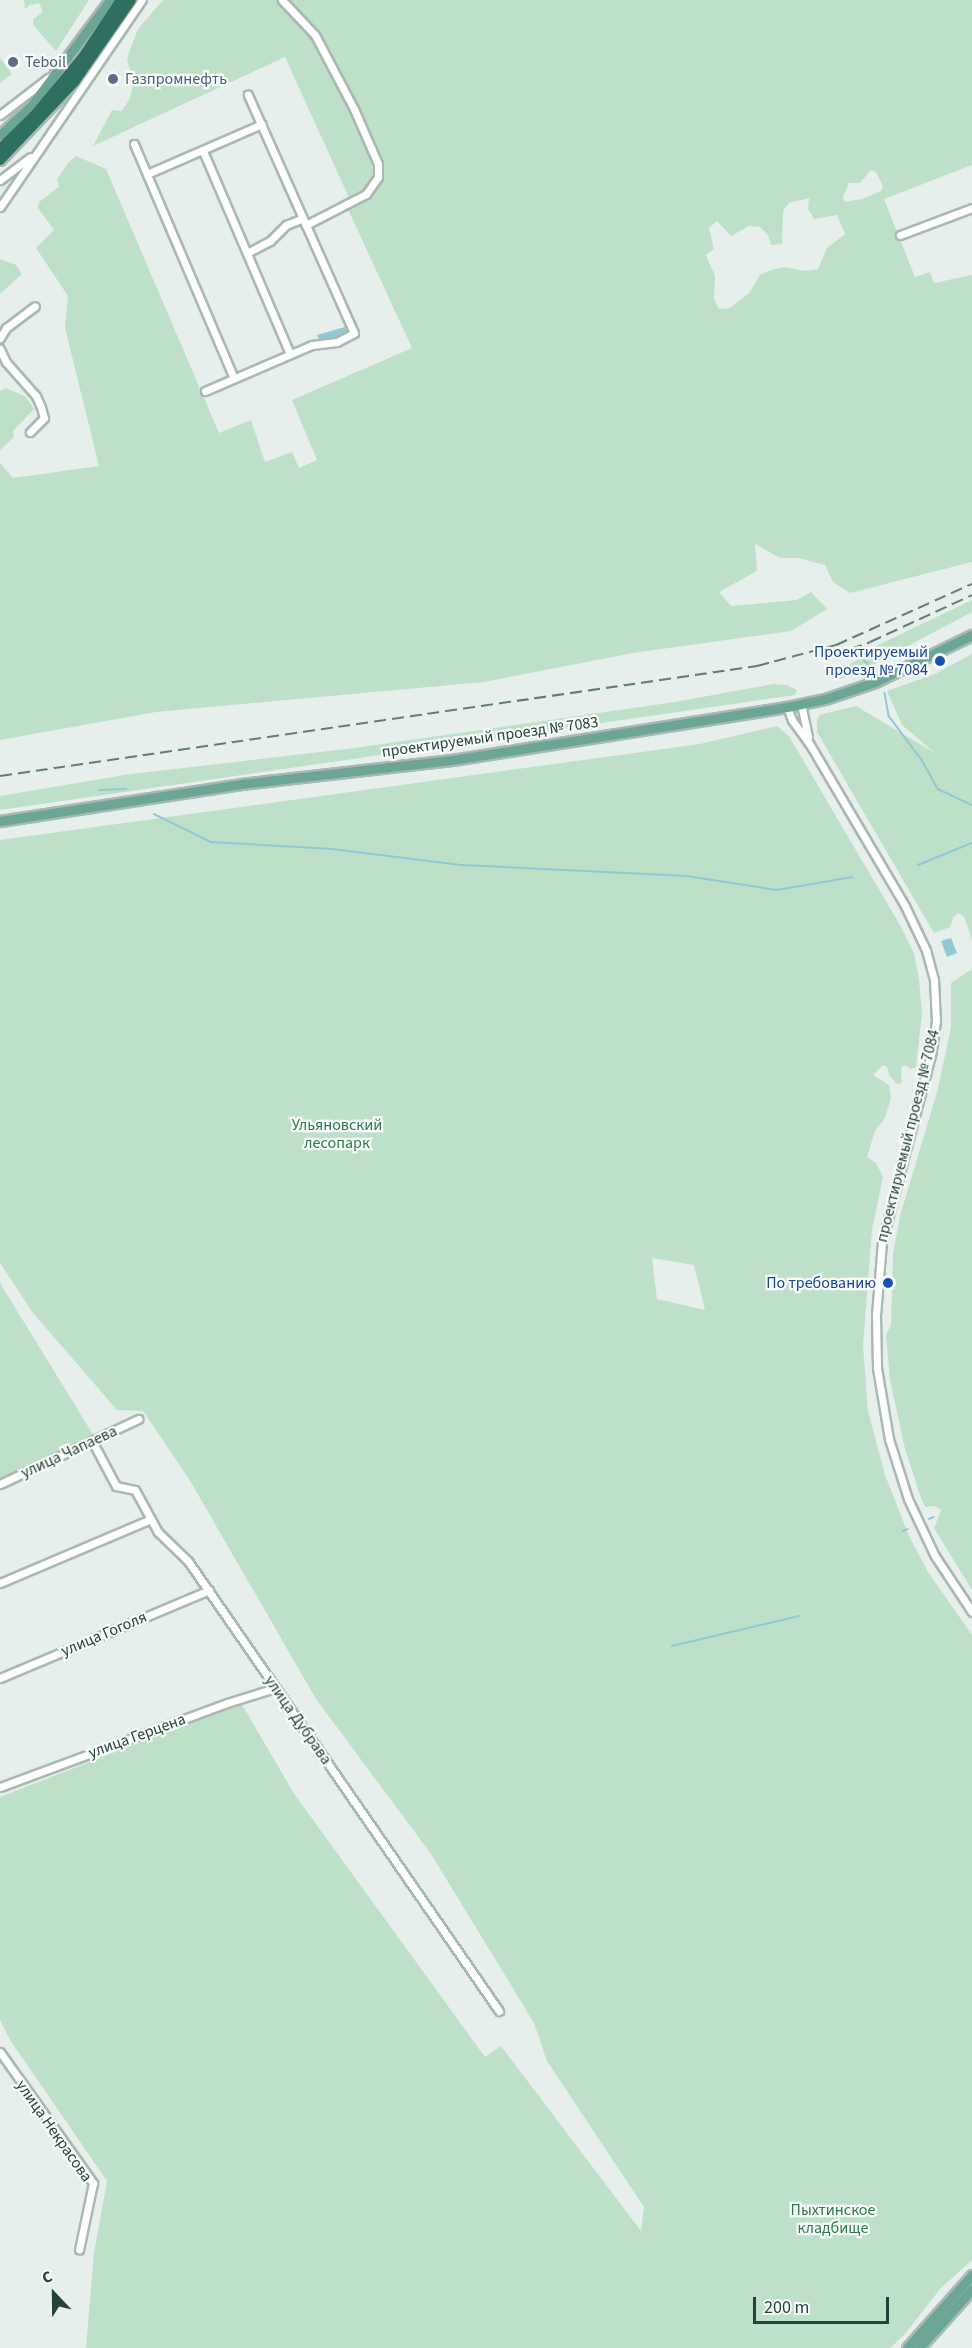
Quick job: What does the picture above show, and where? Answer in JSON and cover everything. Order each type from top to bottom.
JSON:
[{"type":"highway","points":[[0,148],[34,115],[83,57],[121,0]]},
{"type":"highway","points":[[0,160],[75,81],[131,0]]},
{"type":"main road","points":[[0,135],[31,106],[110,0]]},
{"type":"main road","name":"проектируемый проезд № 7083","points":[[0,820],[241,784],[452,760],[788,707],[875,682],[972,636]]},
{"type":"main road","points":[[907,2348],[972,2275]]},
{"type":"main road","points":[[919,2348],[972,2289]]},
{"type":"street","points":[[0,207],[123,32],[142,0]]},
{"type":"street","points":[[247,253],[270,242],[286,225],[304,221],[366,194],[378,177],[378,164],[354,109],[315,34],[282,0]]},
{"type":"street","points":[[0,115],[62,65]]},
{"type":"street","points":[[205,391],[312,345],[337,342],[354,333],[248,95]]},
{"type":"street","points":[[147,174],[262,124]]},
{"type":"street","points":[[134,144],[234,378]]},
{"type":"street","points":[[0,180],[40,147]]},
{"type":"street","points":[[203,151],[290,354]]},
{"type":"street","points":[[900,235],[972,208]]},
{"type":"street","points":[[0,338],[6,328],[36,306]]},
{"type":"street","points":[[0,348],[6,362],[36,396],[45,418],[30,432]]},
{"type":"street","name":"проектируемый проезд № 7084","points":[[801,704],[809,742]]},
{"type":"street","name":"проектируемый проезд № 7084","points":[[788,707],[792,720],[809,742],[917,928],[934,980],[936,1021],[932,1051],[882,1242],[875,1323],[877,1368],[889,1439],[908,1499],[935,1556],[972,1612]]},
{"type":"street","name":"улица Чапаева","points":[[0,1484],[138,1419]]},
{"type":"street","name":"улица Дубрава","points":[[92,1441],[116,1486],[135,1490],[158,1532],[188,1561],[209,1590],[499,2011]]},
{"type":"street","points":[[0,1583],[151,1519]]},
{"type":"street","name":"улица Гоголя","points":[[0,1678],[209,1590]]},
{"type":"street","name":"улица Герцена","points":[[0,1787],[242,1697],[275,1688]]},
{"type":"street","name":"улица Некрасова","points":[[0,2052],[93,2183],[79,2250]]},
{"type":"green space","points":[[24,0],[89,0],[56,51],[33,25],[33,19],[43,12],[39,3],[25,9]]},
{"type":"green space","points":[[163,0],[972,0],[972,165],[884,199],[915,277],[930,272],[934,283],[972,275],[972,562],[850,593],[833,582],[825,565],[798,558],[780,558],[755,544],[757,571],[719,592],[731,606],[797,600],[811,592],[827,609],[791,631],[633,653],[484,682],[156,712],[0,740],[0,463],[13,478],[99,466],[65,328],[68,296],[36,248],[54,230],[38,208],[39,202],[59,187],[57,179],[68,163],[76,156],[106,169],[219,433],[251,420],[265,462],[292,452],[299,468],[317,460],[292,400],[412,348],[346,205],[351,202],[285,57],[93,146],[112,110],[122,111],[130,98],[134,81],[127,61],[138,29]],"holes":[[[871,170],[876,172],[883,186],[881,191],[862,199],[844,202],[843,197],[849,183],[860,183]],[[809,198],[808,209],[814,219],[837,215],[845,234],[827,248],[818,269],[805,271],[784,267],[771,270],[760,275],[749,293],[730,308],[719,309],[714,299],[715,276],[706,255],[714,249],[709,228],[717,221],[731,236],[749,226],[760,227],[768,235],[771,245],[782,244],[783,211],[789,203]]]},
{"type":"green space","points":[[0,58],[12,74],[0,83]]},
{"type":"green space","points":[[0,259],[16,265],[21,275],[0,294]]},
{"type":"green space","points":[[6,388],[26,397],[34,409],[13,431],[14,437],[0,450],[0,391]]},
{"type":"green space","points":[[972,600],[972,612],[859,672],[840,679],[836,678],[838,673],[876,646]]},
{"type":"green space","points":[[972,654],[972,940],[964,917],[958,913],[953,918],[950,927],[934,933],[817,732],[817,721],[819,715],[856,706],[935,753],[902,725],[887,691],[935,674]]},
{"type":"green space","points":[[773,684],[787,685],[797,690],[795,695],[0,810],[0,796],[124,775],[354,748],[675,702]]},
{"type":"green space","name":"Ульяновский лесопарк","points":[[777,726],[789,736],[901,927],[914,953],[919,979],[922,1014],[916,1067],[912,1069],[904,1065],[901,1069],[902,1083],[897,1084],[889,1075],[887,1067],[883,1065],[873,1075],[889,1085],[891,1098],[885,1118],[875,1131],[867,1157],[876,1163],[883,1177],[872,1230],[863,1346],[868,1411],[885,1475],[909,1536],[928,1572],[972,1635],[972,2260],[940,2289],[905,2334],[890,2348],[86,2348],[94,2253],[107,2181],[10,2040],[0,2020],[0,1797],[241,1703],[295,1795],[485,2057],[501,2046],[641,2231],[644,2207],[547,2061],[534,2023],[431,1854],[316,1699],[189,1479],[143,1411],[117,1410],[33,1313],[0,1263],[0,840],[700,744]],"holes":[[[652,1258],[694,1265],[705,1310],[657,1299]]]},
{"type":"green space","points":[[972,969],[972,1590],[934,1528],[941,1510],[935,1506],[925,1507],[921,1498],[905,1449],[890,1380],[886,1335],[891,1325],[893,1254],[900,1216],[937,1092],[951,1028],[951,983]]},
{"type":"green space","points":[[0,1283],[94,1436],[0,1479]]},
{"type":"water","points":[[345,327],[349,331],[347,334],[334,340],[319,340],[317,335]]},
{"type":"water","points":[[951,938],[957,953],[947,957],[941,941]]},
{"type":"waterway","points":[[856,652],[873,669]]},
{"type":"waterway","points":[[885,693],[889,716],[922,760],[938,789],[972,805]]},
{"type":"waterway","points":[[99,790],[126,789]]},
{"type":"waterway","points":[[154,814],[211,842],[332,849],[463,865],[687,876],[777,890],[852,877]]},
{"type":"waterway","points":[[918,865],[972,843]]},
{"type":"waterway","points":[[929,1519],[934,1517]]},
{"type":"waterway","points":[[903,1531],[908,1529]]},
{"type":"waterway","points":[[672,1646],[799,1616]]},
{"type":"railway","points":[[0,776],[757,666],[836,645],[972,584]]},
{"type":"railway","points":[[833,655],[870,642],[972,595]]},
{"type":"place","name":"Teboil","points":[[13,62]]},
{"type":"place","name":"Газпромнефть","points":[[113,79]]},
{"type":"place","name":"Проектируемый проезд № 7084","points":[[940,661]]},
{"type":"place","name":"По требованию","points":[[888,1283]]},
{"type":"park label","name":"Пыхтинское кладбище","points":[[833,2219]]}]
